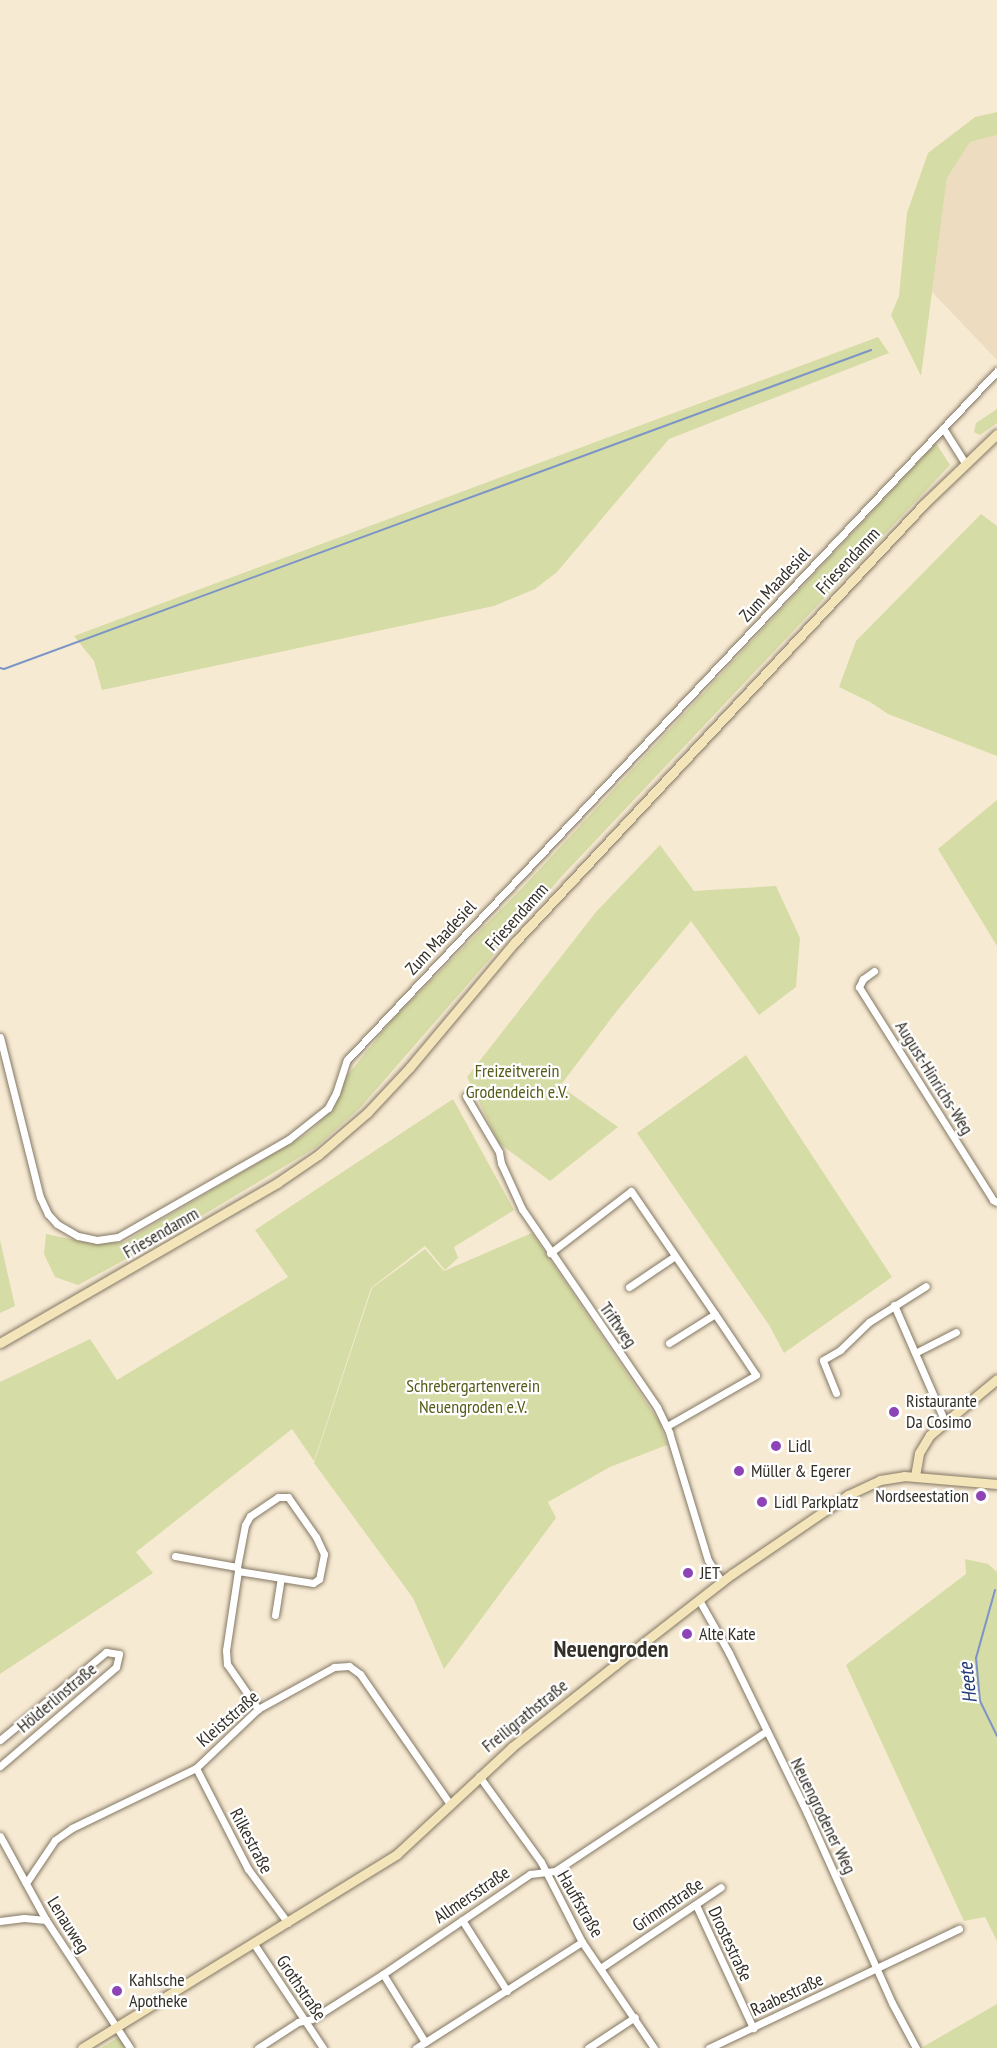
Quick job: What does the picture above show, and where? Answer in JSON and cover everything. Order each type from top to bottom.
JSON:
[{"type":"main road","name":"Friesendamm","points":[[0,1343],[269,1189],[318,1155],[367,1113],[411,1067],[515,942],[965,463],[997,434]]},
{"type":"main road","points":[[915,1476],[923,1444],[945,1422],[997,1379]]},
{"type":"main road","name":"Freiligrathstraße","points":[[82,2048],[397,1854],[512,1747],[722,1582],[848,1495],[880,1480],[915,1476],[997,1484]]},
{"type":"street","name":"Zum Maadesiel","points":[[0,1037],[40,1197],[48,1214],[57,1224],[78,1236],[98,1240],[118,1237],[289,1139],[318,1117],[332,1102],[346,1060],[997,371]]},
{"type":"street","points":[[943,428],[965,463]]},
{"type":"street","name":"August-Hinrichs-Weg","points":[[874,971],[863,979],[859,987],[993,1200],[997,1202]]},
{"type":"street","name":"Triftweg","points":[[466,1096],[499,1152],[501,1163],[522,1209],[657,1407],[667,1426],[708,1560],[722,1582]]},
{"type":"street","points":[[550,1253],[631,1191],[756,1375],[667,1426]]},
{"type":"street","points":[[629,1287],[675,1256]]},
{"type":"street","points":[[837,1394],[823,1360],[840,1350],[869,1322],[926,1286]]},
{"type":"street","points":[[894,1305],[945,1422]]},
{"type":"street","points":[[669,1343],[715,1314]]},
{"type":"street","points":[[915,1353],[956,1332]]},
{"type":"street","points":[[175,1556],[238,1569],[281,1578],[313,1583],[319,1579],[324,1554],[288,1497],[282,1496],[250,1516],[244,1525],[238,1569],[226,1650],[227,1664],[258,1709]]},
{"type":"street","points":[[275,1615],[281,1578]]},
{"type":"street","name":"Neuengrodener Weg","points":[[699,1600],[729,1653],[765,1732],[832,1866],[877,1969],[916,2048]]},
{"type":"street","name":"Hölderlinstraße","points":[[0,1740],[106,1652],[119,1654],[116,1667],[0,1766]]},
{"type":"street","name":"Kleiststraße","points":[[26,1883],[54,1840],[72,1828],[196,1768],[258,1709],[334,1666],[349,1666],[360,1674],[450,1804]]},
{"type":"street","name":"Allmersstraße","points":[[258,2048],[305,2020],[312,2019],[530,1874],[555,1871],[765,1732]]},
{"type":"street","name":"Rilkestraße","points":[[196,1768],[248,1869],[288,1923]]},
{"type":"street","name":"Hauffstraße","points":[[479,1776],[541,1862],[544,1872],[582,1942],[602,1967],[654,2048]]},
{"type":"street","name":"Lenauweg","points":[[0,1836],[46,1920],[116,2026]]},
{"type":"street","name":"Grimmstraße","points":[[602,1967],[721,1887]]},
{"type":"street","name":"Drostestraße","points":[[696,1905],[753,2028]]},
{"type":"street","points":[[0,1921],[24,1918],[46,1920]]},
{"type":"street","points":[[462,1920],[507,1991]]},
{"type":"street","name":"Raabestraße","points":[[709,2048],[959,1929]]},
{"type":"street","points":[[417,2048],[582,1942]]},
{"type":"street","name":"Grothstraße","points":[[254,1944],[323,2048]]},
{"type":"street","points":[[382,1974],[425,2042]]},
{"type":"street","points":[[588,2048],[635,2017]]},
{"type":"street","points":[[116,2026],[130,2048]]},
{"type":"shaded area","points":[[997,135],[997,360],[932,292],[947,178],[970,142]]},
{"type":"green space","points":[[997,112],[997,135],[970,142],[947,178],[921,376],[891,315],[899,296],[907,213],[928,153],[975,117]]},
{"type":"green space","points":[[878,337],[889,353],[669,439],[557,572],[535,589],[494,606],[102,690],[94,661],[74,636]]},
{"type":"green space","points":[[997,409],[997,423],[980,435],[974,432],[976,423]]},
{"type":"green space","points":[[936,443],[950,465],[562,876],[360,1108],[315,1148],[158,1242],[78,1285],[55,1277],[44,1254],[46,1234],[94,1244],[124,1242],[310,1132],[335,1106],[346,1077],[392,1020],[524,886]]},
{"type":"green space","points":[[981,514],[997,526],[997,756],[888,714],[870,702],[839,687],[856,641]]},
{"type":"green space","points":[[997,800],[997,946],[938,849]]},
{"type":"green space","name":"Freizeitverein Grodendeich e.V.","points":[[660,845],[694,891],[776,886],[800,938],[796,987],[759,1015],[691,921],[616,1012],[560,1086],[618,1127],[550,1181],[499,1143],[467,1077],[596,912]]},
{"type":"green space","points":[[746,1055],[892,1277],[784,1353],[769,1325],[637,1133]]},
{"type":"green space","points":[[453,1099],[514,1210],[454,1247],[458,1258],[445,1270],[425,1246],[371,1288],[314,1461],[292,1429],[136,1552],[153,1573],[0,1674],[0,1382],[90,1339],[117,1380],[288,1277],[255,1230]]},
{"type":"green space","name":"Schrebergartenverein Neuengroden e.V.","points":[[532,1233],[660,1423],[667,1445],[610,1467],[548,1502],[556,1518],[444,1669],[413,1598],[314,1463],[372,1288],[425,1249],[444,1271]]},
{"type":"green space","points":[[0,1240],[15,1306],[0,1313]]},
{"type":"green space","points":[[965,1559],[988,1564],[997,1572],[997,1941],[985,1917],[964,1921],[846,1665],[966,1574]]},
{"type":"green space","points":[[997,2004],[997,2048],[921,2048]]},
{"type":"green space","points":[[119,2037],[126,2048],[101,2048]]},
{"type":"waterway","points":[[0,668],[4,669],[871,350]]},
{"type":"waterway","name":"Heete","points":[[995,1590],[976,1658],[980,1701],[997,1736]]},
{"type":"place","name":"Ristaurante Da Cosimo","points":[[894,1412]]},
{"type":"place","name":"Lidl","points":[[776,1446]]},
{"type":"place","name":"Müller & Egerer","points":[[739,1471]]},
{"type":"place","name":"Nordseestation","points":[[981,1496]]},
{"type":"place","name":"Lidl Parkplatz","points":[[762,1502]]},
{"type":"place","name":"JET","points":[[688,1573]]},
{"type":"place","name":"Alte Kate","points":[[687,1634]]},
{"type":"place","name":"Kahlsche Apotheke","points":[[117,1991]]},
{"type":"district","name":"Neuengroden","points":[[611,1649]]}]
